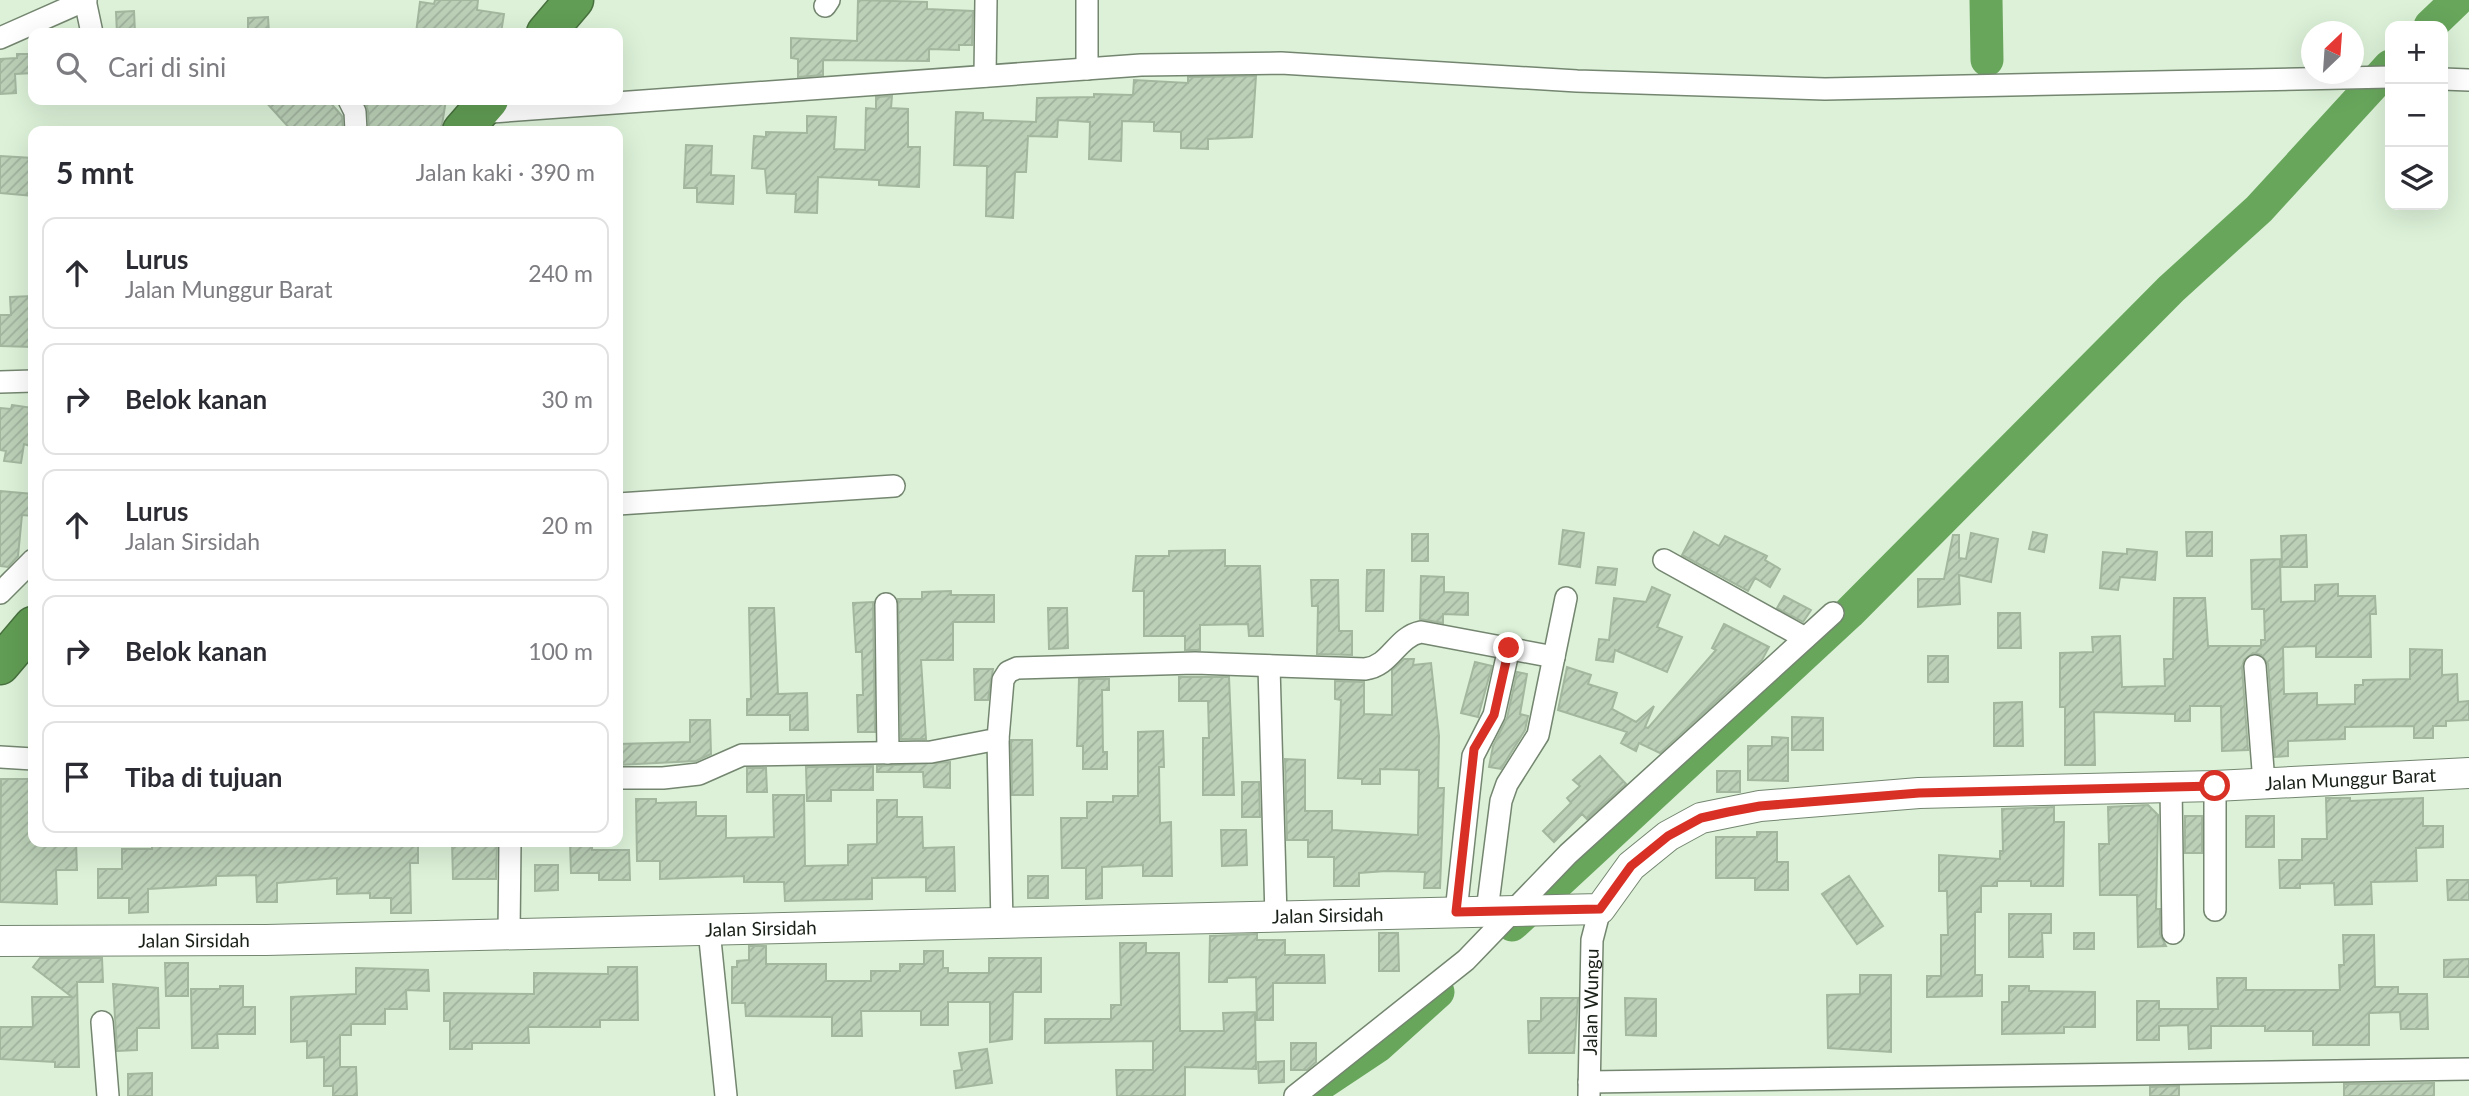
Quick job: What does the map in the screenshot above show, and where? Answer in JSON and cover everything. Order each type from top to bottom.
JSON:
[{"type":"highway","points":[[550,28],[574,0]]},
{"type":"highway","points":[[0,665],[28,632]]},
{"type":"street","points":[[0,38],[86,0],[91,28]]},
{"type":"street","points":[[985,76],[986,0]]},
{"type":"street","points":[[1087,0],[1087,69]]},
{"type":"street","points":[[623,104],[1141,65],[1281,63],[1577,80],[1825,89],[2385,77]]},
{"type":"street","points":[[2448,79],[2469,80]]},
{"type":"street","points":[[352,105],[356,126]]},
{"type":"street","points":[[476,115],[607,105]]},
{"type":"street","points":[[0,382],[28,381]]},
{"type":"street","points":[[623,504],[894,486]]},
{"type":"street","points":[[1664,560],[1805,638]]},
{"type":"street","points":[[0,593],[28,565]]},
{"type":"street","points":[[1508,911],[1501,801],[1507,784],[1535,744],[1566,598]]},
{"type":"street","points":[[886,604],[888,753]]},
{"type":"street","points":[[1295,1096],[1466,960],[1508,911],[1568,854],[1833,613]]},
{"type":"street","points":[[1002,924],[998,739],[1003,680],[1008,672],[1017,668],[1195,663],[1371,669],[1383,662],[1406,637],[1421,632],[1554,657]]},
{"type":"street","points":[[1456,912],[1474,749],[1494,715],[1509,648]]},
{"type":"street","points":[[1269,666],[1276,917]]},
{"type":"street","points":[[2255,666],[2264,783]]},
{"type":"street","points":[[623,778],[663,778],[699,774],[742,755],[931,752],[998,739]]},
{"type":"street","points":[[0,757],[28,759]]},
{"type":"street","name":"Jalan Munggur Barat","points":[[1600,909],[1631,866],[1668,836],[1701,818],[1760,806],[1919,793],[2215,786],[2469,773]]},
{"type":"street","points":[[2171,785],[2173,933]]},
{"type":"street","points":[[2215,786],[2215,910]]},
{"type":"street","points":[[509,934],[510,847]]},
{"type":"street","name":"Jalan Sirsidah","points":[[0,941],[709,930],[1600,909]]},
{"type":"street","name":"Jalan Wungu","points":[[1589,1089],[1592,940],[1600,909]]},
{"type":"street","points":[[709,930],[726,1096]]},
{"type":"street","points":[[102,1022],[108,1096]]},
{"type":"street","points":[[1589,1089],[2469,1069]]},
{"type":"building","points":[[435,0],[478,0],[477,10],[504,14],[502,28],[417,28],[420,2],[434,4]]},
{"type":"building","points":[[858,0],[927,2],[927,9],[973,11],[972,45],[959,45],[959,50],[929,49],[929,61],[823,60],[823,75],[798,77],[798,59],[791,58],[791,38],[857,41]]},
{"type":"building","points":[[134,11],[135,28],[117,28],[116,12]]},
{"type":"building","points":[[268,17],[269,28],[248,28],[248,18]]},
{"type":"building","points":[[17,54],[28,54],[28,73],[15,74],[16,93],[0,94],[0,59],[17,58]]},
{"type":"building","points":[[1256,76],[1252,137],[1208,139],[1208,149],[1181,148],[1181,132],[1154,131],[1154,122],[1122,121],[1121,161],[1089,159],[1090,122],[1058,120],[1057,137],[1028,136],[1026,172],[1015,172],[1013,218],[986,216],[987,166],[954,165],[956,112],[983,113],[983,120],[1036,122],[1037,98],[1094,97],[1094,94],[1133,95],[1134,80],[1188,83],[1188,77]]},
{"type":"building","points":[[892,96],[891,108],[908,109],[908,147],[920,147],[919,187],[879,185],[879,180],[818,177],[817,213],[795,212],[796,194],[767,193],[765,169],[752,168],[754,136],[766,137],[766,132],[807,133],[807,116],[836,117],[834,149],[865,150],[866,108],[876,109],[876,97]]},
{"type":"building","points":[[269,105],[332,105],[342,116],[343,126],[287,126]]},
{"type":"building","points":[[366,105],[445,105],[442,126],[369,126]]},
{"type":"building","points":[[686,145],[712,146],[711,175],[734,176],[733,204],[697,202],[697,188],[684,188]]},
{"type":"building","points":[[0,156],[28,158],[28,196],[0,193]]},
{"type":"building","points":[[28,296],[28,347],[0,346],[0,315],[11,315],[10,297]]},
{"type":"building","points":[[12,405],[28,407],[28,445],[24,444],[21,463],[4,461],[6,451],[0,450],[0,408],[11,409]]},
{"type":"building","points":[[0,491],[28,494],[28,516],[22,515],[18,556],[8,567],[0,566]]},
{"type":"building","points":[[1563,530],[1584,533],[1580,567],[1559,564]]},
{"type":"building","points":[[1694,532],[1719,546],[1725,536],[1767,556],[1765,560],[1780,569],[1770,587],[1755,578],[1748,591],[1682,555]]},
{"type":"building","points":[[2033,532],[2047,535],[2044,552],[2029,549]]},
{"type":"building","points":[[2186,532],[2212,532],[2212,556],[2187,556]]},
{"type":"building","points":[[1971,533],[1998,539],[1991,582],[1959,575],[1960,604],[1918,607],[1918,579],[1944,579],[1953,535],[1959,535],[1959,558],[1966,559]]},
{"type":"building","points":[[1412,534],[1428,534],[1428,561],[1412,561]]},
{"type":"building","points":[[2306,535],[2307,567],[2282,567],[2281,536]]},
{"type":"building","points":[[2127,549],[2157,552],[2155,580],[2120,577],[2118,590],[2100,588],[2103,552],[2127,554]]},
{"type":"building","points":[[1225,550],[1225,566],[1260,566],[1263,636],[1249,636],[1248,624],[1200,625],[1200,650],[1185,650],[1185,636],[1144,636],[1144,591],[1133,591],[1136,556],[1169,556],[1169,551]]},
{"type":"building","points":[[2280,559],[2281,602],[2315,601],[2315,585],[2338,584],[2338,596],[2375,596],[2376,614],[2370,614],[2371,657],[2316,657],[2316,646],[2283,647],[2284,694],[2317,693],[2317,705],[2355,704],[2355,685],[2363,685],[2363,680],[2410,679],[2410,649],[2442,650],[2442,675],[2457,674],[2458,702],[2469,701],[2469,720],[2446,721],[2446,726],[2433,726],[2433,738],[2414,738],[2414,726],[2345,727],[2345,739],[2288,741],[2288,756],[2275,757],[2268,664],[2261,655],[2253,653],[2244,660],[2242,667],[2248,750],[2222,751],[2221,706],[2190,706],[2190,721],[2175,721],[2175,714],[2094,712],[2095,765],[2065,765],[2065,707],[2060,707],[2060,653],[2093,652],[2092,637],[2120,636],[2122,687],[2165,686],[2164,659],[2173,659],[2174,598],[2205,598],[2208,646],[2261,646],[2261,640],[2265,640],[2264,609],[2252,609],[2251,560]]},
{"type":"building","points":[[1598,567],[1617,569],[1615,585],[1596,583]]},
{"type":"building","points":[[1367,570],[1384,570],[1383,611],[1366,611]]},
{"type":"building","points":[[1421,576],[1444,577],[1444,592],[1468,593],[1468,615],[1443,614],[1443,623],[1420,619]]},
{"type":"building","points":[[1311,580],[1338,580],[1339,631],[1352,631],[1352,655],[1317,654],[1318,606],[1312,606]]},
{"type":"building","points":[[1652,587],[1670,595],[1657,627],[1682,637],[1667,672],[1615,650],[1613,662],[1596,660],[1599,639],[1609,640],[1614,598],[1646,602]]},
{"type":"building","points":[[951,591],[951,595],[994,595],[994,622],[953,622],[953,660],[921,660],[926,739],[901,739],[898,599],[922,599],[922,592]]},
{"type":"building","points":[[1784,596],[1811,610],[1803,622],[1777,608]]},
{"type":"building","points":[[873,602],[875,732],[858,732],[857,695],[863,695],[862,652],[856,652],[853,603]]},
{"type":"building","points":[[749,608],[774,608],[778,694],[807,693],[808,730],[790,730],[790,715],[747,715],[747,699],[751,699]]},
{"type":"building","points":[[1048,608],[1067,608],[1068,648],[1049,649]]},
{"type":"building","points":[[1998,613],[2020,613],[2021,648],[1998,648]]},
{"type":"building","points":[[1724,624],[1769,647],[1762,660],[1660,753],[1639,743],[1636,751],[1621,743],[1627,732],[1558,710],[1567,667],[1591,675],[1588,684],[1617,693],[1612,709],[1636,722],[1654,706],[1645,727],[1648,728],[1716,650],[1712,648]]},
{"type":"building","points":[[1928,656],[1948,656],[1948,682],[1928,682]]},
{"type":"building","points":[[1404,659],[1414,659],[1413,665],[1431,663],[1439,736],[1438,788],[1444,788],[1440,888],[1424,888],[1425,872],[1386,871],[1359,873],[1359,886],[1334,886],[1334,857],[1308,857],[1308,840],[1287,840],[1285,759],[1305,760],[1305,811],[1332,811],[1332,830],[1418,835],[1419,770],[1380,769],[1380,784],[1362,784],[1362,779],[1338,778],[1341,700],[1335,699],[1335,681],[1364,682],[1364,714],[1392,715],[1392,670]]},
{"type":"building","points":[[1475,662],[1492,666],[1478,717],[1461,713]]},
{"type":"building","points":[[974,669],[993,669],[988,700],[975,700]]},
{"type":"building","points":[[1517,672],[1527,674],[1520,714],[1528,716],[1525,730],[1501,769],[1489,767],[1493,746],[1507,718]]},
{"type":"building","points":[[1179,677],[1229,677],[1234,795],[1203,795],[1203,738],[1209,738],[1208,701],[1179,701]]},
{"type":"building","points":[[1079,679],[1109,679],[1109,690],[1102,690],[1103,752],[1107,752],[1107,769],[1083,769],[1083,746],[1077,746]]},
{"type":"building","points":[[2022,702],[2023,746],[1994,746],[1994,703]]},
{"type":"building","points":[[1792,717],[1823,718],[1823,750],[1792,750]]},
{"type":"building","points":[[690,720],[710,720],[711,754],[696,761],[623,765],[623,744],[690,742]]},
{"type":"building","points":[[1163,731],[1164,767],[1159,767],[1160,823],[1171,822],[1172,876],[1143,876],[1143,865],[1102,867],[1102,898],[1086,899],[1086,868],[1062,868],[1061,818],[1087,818],[1087,802],[1113,802],[1113,796],[1138,796],[1138,732]]},
{"type":"building","points":[[1772,737],[1788,738],[1788,781],[1748,780],[1748,746],[1772,746]]},
{"type":"building","points":[[1011,740],[1032,740],[1033,795],[1012,795]]},
{"type":"building","points":[[1600,756],[1626,784],[1587,819],[1582,814],[1554,842],[1543,831],[1571,803],[1567,798],[1580,786],[1573,780]]},
{"type":"building","points":[[950,762],[950,788],[924,787],[923,772],[877,772],[877,766]]},
{"type":"building","points":[[873,766],[873,790],[831,790],[831,801],[807,801],[806,767]]},
{"type":"building","points":[[747,768],[766,768],[767,792],[747,792]]},
{"type":"building","points":[[1717,771],[1740,771],[1740,792],[1717,792]]},
{"type":"building","points":[[1,779],[28,779],[28,847],[76,847],[77,870],[56,870],[57,904],[0,902]]},
{"type":"building","points":[[1242,782],[1259,782],[1260,817],[1242,817]]},
{"type":"building","points":[[773,795],[804,795],[805,866],[848,865],[848,845],[877,844],[877,800],[897,800],[897,817],[922,817],[923,848],[954,847],[955,891],[926,891],[926,877],[872,878],[872,899],[785,901],[784,882],[744,882],[744,876],[660,879],[660,861],[637,861],[636,799],[656,799],[656,803],[696,802],[696,816],[726,816],[726,838],[774,837]]},
{"type":"building","points":[[2326,798],[2350,798],[2350,801],[2423,798],[2423,826],[2443,826],[2443,847],[2416,848],[2417,881],[2371,882],[2372,904],[2335,905],[2334,883],[2300,884],[2300,888],[2280,888],[2279,860],[2302,860],[2302,839],[2327,839]]},
{"type":"building","points":[[2148,805],[2158,815],[2156,909],[2160,909],[2160,934],[2166,946],[2138,947],[2137,895],[2100,895],[2099,844],[2109,844],[2108,807]]},
{"type":"building","points":[[2054,807],[2054,822],[2064,822],[2063,886],[2031,886],[2031,881],[1997,881],[1997,886],[1981,886],[1981,912],[1975,912],[1975,975],[1982,975],[1982,996],[1927,997],[1927,976],[1941,976],[1941,935],[1948,935],[1947,891],[1939,891],[1939,855],[2000,859],[2000,851],[2003,851],[2002,809]]},
{"type":"building","points":[[2185,816],[2202,816],[2202,853],[2185,853]]},
{"type":"building","points":[[2246,816],[2274,816],[2274,847],[2246,847]]},
{"type":"building","points":[[1221,830],[1246,830],[1247,865],[1222,866]]},
{"type":"building","points":[[1757,832],[1777,832],[1777,862],[1788,862],[1788,890],[1755,890],[1755,878],[1716,878],[1716,837],[1757,837]]},
{"type":"building","points":[[418,847],[418,863],[410,863],[411,913],[391,913],[391,898],[370,898],[370,893],[337,894],[337,878],[277,883],[277,902],[257,902],[256,875],[216,876],[216,885],[148,889],[148,912],[129,913],[129,898],[98,898],[98,869],[122,869],[122,849]]},
{"type":"building","points":[[452,847],[497,847],[496,879],[453,879]]},
{"type":"building","points":[[570,847],[629,850],[630,880],[599,880],[599,873],[571,873]]},
{"type":"building","points":[[535,865],[558,865],[558,890],[535,891]]},
{"type":"building","points":[[1028,876],[1048,876],[1048,898],[1028,898]]},
{"type":"building","points":[[1849,876],[1883,926],[1857,944],[1822,894]]},
{"type":"building","points":[[2447,880],[2469,880],[2469,900],[2448,900]]},
{"type":"building","points":[[2009,914],[2051,914],[2051,933],[2042,933],[2043,957],[2009,957]]},
{"type":"building","points":[[1379,933],[1398,933],[1399,971],[1379,971]]},
{"type":"building","points":[[2074,933],[2094,933],[2094,949],[2074,949]]},
{"type":"building","points":[[1257,934],[1257,940],[1285,940],[1285,955],[1324,955],[1325,983],[1273,983],[1273,1020],[1257,1020],[1256,977],[1209,982],[1210,936]]},
{"type":"building","points":[[2343,935],[2374,935],[2375,987],[2398,987],[2398,994],[2427,994],[2428,1029],[2401,1029],[2400,1012],[2369,1013],[2369,1045],[2313,1045],[2313,1031],[2265,1031],[2265,1026],[2211,1026],[2211,1048],[2189,1049],[2188,1025],[2159,1026],[2159,1040],[2137,1040],[2137,1001],[2159,1001],[2159,1009],[2218,1009],[2217,978],[2246,978],[2246,990],[2340,990],[2339,965],[2344,965]]},
{"type":"building","points":[[1120,943],[1146,943],[1146,953],[1179,953],[1180,1031],[1224,1031],[1223,1013],[1255,1012],[1256,1069],[1185,1067],[1185,1096],[1117,1096],[1116,1070],[1153,1070],[1153,1041],[1045,1043],[1045,1019],[1111,1019],[1111,1005],[1121,1005]]},
{"type":"building","points":[[749,946],[766,946],[766,964],[826,964],[826,981],[871,981],[871,971],[900,971],[900,964],[924,964],[924,951],[943,951],[943,968],[948,968],[948,973],[989,973],[989,958],[1041,958],[1041,992],[1013,992],[1012,1039],[990,1042],[990,1002],[948,1002],[948,1025],[921,1025],[921,1011],[861,1011],[862,1036],[832,1036],[832,1017],[746,1016],[745,1003],[732,1003],[732,967],[737,967],[737,961],[749,960]]},
{"type":"building","points":[[40,958],[102,958],[103,982],[77,982],[79,1067],[55,1067],[55,1062],[0,1059],[0,1027],[33,1027],[32,997],[72,997],[33,967]]},
{"type":"building","points":[[2469,959],[2469,977],[2444,977],[2444,960]]},
{"type":"building","points":[[165,963],[188,963],[188,996],[166,996]]},
{"type":"building","points":[[608,967],[637,967],[638,1020],[600,1020],[600,1027],[528,1027],[529,1043],[472,1043],[472,1049],[450,1049],[450,1021],[444,1021],[444,993],[534,994],[534,973],[608,974]]},
{"type":"building","points":[[356,968],[428,970],[429,991],[406,990],[407,1009],[385,1009],[385,1024],[351,1024],[351,1035],[340,1035],[340,1067],[356,1067],[357,1096],[333,1096],[333,1086],[324,1086],[324,1057],[307,1058],[307,1041],[291,1042],[291,997],[356,994]]},
{"type":"building","points":[[1860,975],[1891,975],[1891,1052],[1828,1048],[1827,995],[1860,994]]},
{"type":"building","points":[[113,984],[158,988],[159,1028],[137,1028],[137,1050],[117,1051]]},
{"type":"building","points":[[220,986],[243,986],[243,1007],[255,1007],[255,1034],[217,1034],[218,1048],[192,1048],[191,989],[220,989]]},
{"type":"building","points":[[2009,986],[2029,986],[2029,991],[2095,992],[2095,1027],[2064,1027],[2064,1033],[2002,1034],[2002,1002],[2009,1002]]},
{"type":"building","points":[[1541,998],[1578,998],[1574,1053],[1529,1053],[1528,1021],[1541,1021]]},
{"type":"building","points":[[1625,998],[1656,999],[1656,1036],[1626,1035]]},
{"type":"building","points":[[1291,1043],[1316,1043],[1316,1062],[1307,1070],[1291,1070]]},
{"type":"building","points":[[987,1049],[992,1083],[956,1088],[954,1071],[962,1070],[959,1053]]},
{"type":"building","points":[[1284,1061],[1284,1082],[1259,1083],[1258,1062]]},
{"type":"building","points":[[152,1073],[152,1096],[128,1096],[128,1074]]},
{"type":"building","points":[[2434,1083],[2434,1096],[2344,1096],[2344,1084]]},
{"type":"building","points":[[2179,1086],[2179,1096],[2150,1096],[2150,1087]]},
{"type":"waterway","points":[[1986,0],[1987,60]]},
{"type":"waterway","points":[[2435,21],[2457,0]]},
{"type":"waterway","points":[[1512,925],[1849,613],[2171,289],[2259,209],[2385,71]]},
{"type":"waterway","points":[[1318,1086],[1378,1046],[1438,992]]},
{"type":"route","points":[[1509,648],[1494,715],[1474,749],[1456,912],[1600,909],[1631,866],[1668,836],[1701,818],[1760,806],[1919,793],[2215,786]]}]
